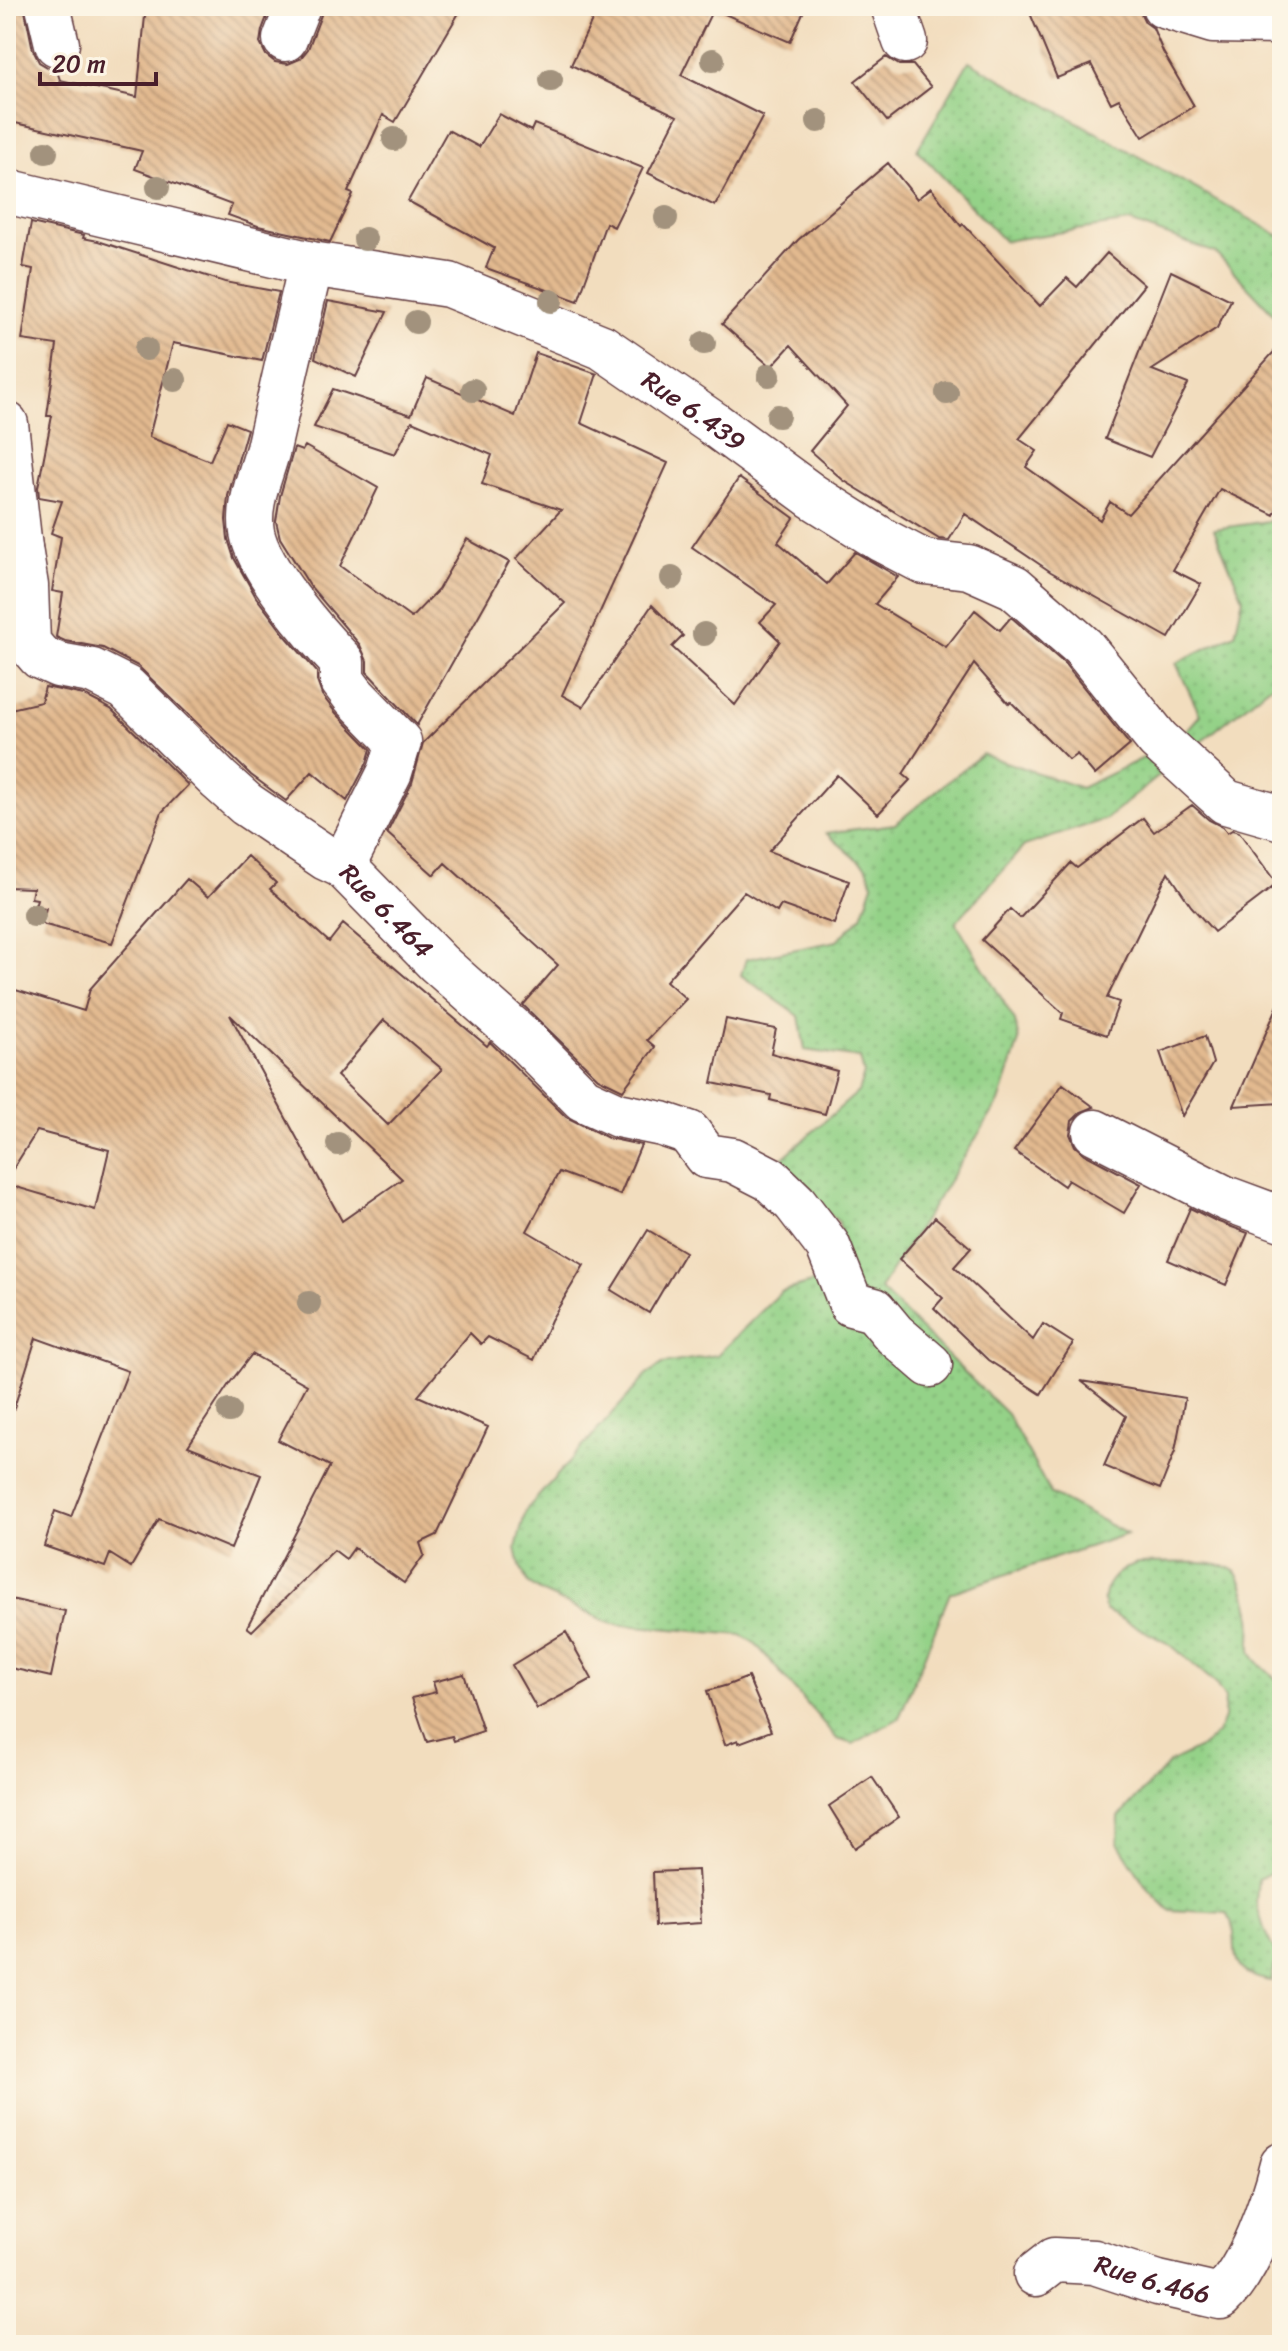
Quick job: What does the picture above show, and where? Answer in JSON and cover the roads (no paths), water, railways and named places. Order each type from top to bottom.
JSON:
[{"type":"street","points":[[1164,6],[1213,21],[1282,22]]},
{"type":"street","name":"Rue 6.439","points":[[6,191],[311,264],[449,285],[602,347],[812,496],[882,540],[924,562],[969,567],[1014,587],[1083,647],[1158,740],[1226,802],[1282,818]]},
{"type":"street","name":"Rue 6.464","points":[[311,264],[267,454],[251,508],[252,534],[278,583],[315,634],[342,662],[342,680],[399,742],[390,772],[343,866],[438,963],[526,1041],[583,1099],[618,1115],[689,1133],[706,1156],[733,1160],[770,1179],[795,1203],[828,1246],[851,1304],[874,1310],[894,1334],[930,1365]]},
{"type":"street","points":[[6,424],[13,552],[26,586],[28,643],[40,657],[58,665],[92,671],[126,688],[198,761],[246,804],[326,858],[343,866]]},
{"type":"street","points":[[1095,1132],[1225,1198],[1282,1219]]},
{"type":"street","name":"Rue 6.466","points":[[1036,2274],[1054,2260],[1094,2262],[1158,2283],[1220,2297],[1232,2285],[1264,2222],[1282,2164]]}]
